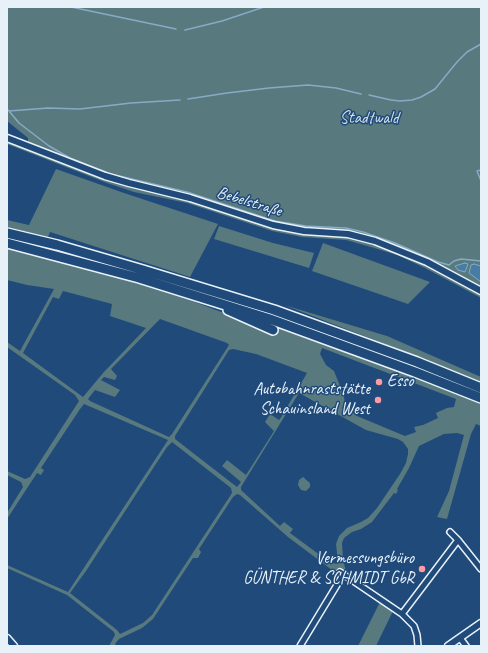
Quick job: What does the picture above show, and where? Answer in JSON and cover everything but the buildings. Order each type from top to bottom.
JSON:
[{"type":"highway","points":[[7,233],[143,270],[266,308],[417,362],[481,388]]},
{"type":"highway","points":[[7,243],[95,266],[270,319],[333,341],[481,398]]},
{"type":"highway","points":[[215,302],[235,314],[273,330]]},
{"type":"street","name":"Bebelstraße","points":[[7,138],[105,176],[190,198],[273,225],[304,231],[348,234],[375,241],[432,265],[481,291]]},
{"type":"street","points":[[450,532],[481,569]]},
{"type":"street","points":[[402,614],[458,540]]},
{"type":"street","points":[[300,646],[342,574],[402,614],[414,626],[418,646]]},
{"type":"street","points":[[448,646],[481,623]]},
{"type":"street","points":[[7,638],[14,646]]},
{"type":"street","points":[[460,638],[466,646]]},
{"type":"green space","name":"Stadtwald","points":[[7,7],[481,7],[481,266],[474,264],[469,273],[481,282],[481,298],[397,255],[346,240],[302,237],[272,231],[187,203],[134,192],[7,144],[7,134],[28,142],[28,138],[7,121]]},
{"type":"green space","points":[[56,169],[218,224],[190,277],[50,232],[48,237],[7,227],[7,220],[29,225]]},
{"type":"green space","points":[[219,226],[273,243],[314,253],[309,268],[214,239]]},
{"type":"green space","points":[[323,243],[430,282],[408,304],[312,271]]},
{"type":"green space","points":[[7,248],[97,271],[192,301],[272,332],[280,328],[405,373],[481,404],[481,426],[476,424],[471,434],[447,519],[437,517],[449,491],[464,435],[457,433],[444,434],[419,446],[397,489],[396,494],[394,493],[372,522],[361,529],[352,532],[344,538],[342,543],[346,572],[348,575],[381,596],[378,600],[346,580],[342,581],[301,646],[297,646],[337,582],[338,577],[336,573],[288,537],[237,494],[233,497],[199,549],[201,552],[198,558],[193,558],[153,619],[142,628],[119,639],[115,644],[117,646],[109,646],[115,635],[114,632],[67,595],[7,568],[7,565],[68,592],[168,440],[84,404],[41,468],[44,470],[41,475],[37,473],[7,519],[7,513],[23,487],[21,482],[7,475],[7,471],[25,479],[30,477],[79,401],[75,395],[7,347],[7,342],[20,351],[54,289],[7,280]],"holes":[[[63,291],[112,304],[110,316],[146,328],[103,373],[83,397],[23,353],[53,297],[59,299]],[[160,319],[229,345],[169,437],[88,399],[95,390],[115,397],[120,390],[101,380],[104,377],[115,380],[117,376],[111,369]],[[322,348],[456,399],[454,407],[447,408],[436,413],[438,418],[423,425],[414,427],[416,432],[405,436],[357,416],[345,405],[344,396],[334,371],[326,365],[320,354]],[[233,349],[256,354],[307,373],[280,419],[279,420],[270,414],[265,422],[274,431],[246,475],[227,460],[222,466],[241,482],[237,487],[175,439],[175,436],[229,350]],[[299,393],[366,430],[398,439],[403,442],[408,449],[406,463],[377,508],[368,518],[347,528],[339,536],[336,544],[338,562],[336,564],[328,561],[290,533],[293,529],[284,522],[280,526],[241,490],[241,487]],[[172,442],[231,488],[232,493],[152,615],[143,623],[120,634],[70,593],[167,447]]]},
{"type":"green space","points":[[284,305],[387,336],[481,377],[481,382],[421,358]]},
{"type":"green space","points":[[303,477],[310,483],[310,487],[306,491],[301,490],[298,485],[299,480]]},
{"type":"green space","points":[[380,602],[393,611],[376,646],[358,646]]},
{"type":"water","points":[[465,263],[468,264],[465,272],[458,270],[455,266]]},
{"type":"water","points":[[474,264],[481,266],[481,282],[469,273],[471,265]]},
{"type":"waterway","points":[[71,7],[176,29]]},
{"type":"waterway","points":[[185,30],[222,21],[264,7]]},
{"type":"waterway","points":[[369,95],[400,101],[412,100],[421,97],[435,89],[467,52],[481,44]]},
{"type":"waterway","points":[[188,99],[269,88],[308,85],[336,88],[361,94]]},
{"type":"waterway","points":[[7,109],[9,111],[48,108],[80,109],[131,103],[180,100]]},
{"type":"waterway","points":[[9,111],[19,123],[49,146],[70,158],[111,174],[187,192],[275,221],[306,226],[346,228],[363,232],[449,265],[454,261],[461,259],[481,261]]},
{"type":"waterway","points":[[481,170],[477,171],[481,181]]},
{"type":"place","name":"Esso","points":[[379,382]]},
{"type":"place","name":"Autobahnraststätte Schauinsland West","points":[[378,400]]},
{"type":"place","name":"Vermessungsbüro GÜNTHER & SCHMIDT GbR","points":[[422,569]]}]
